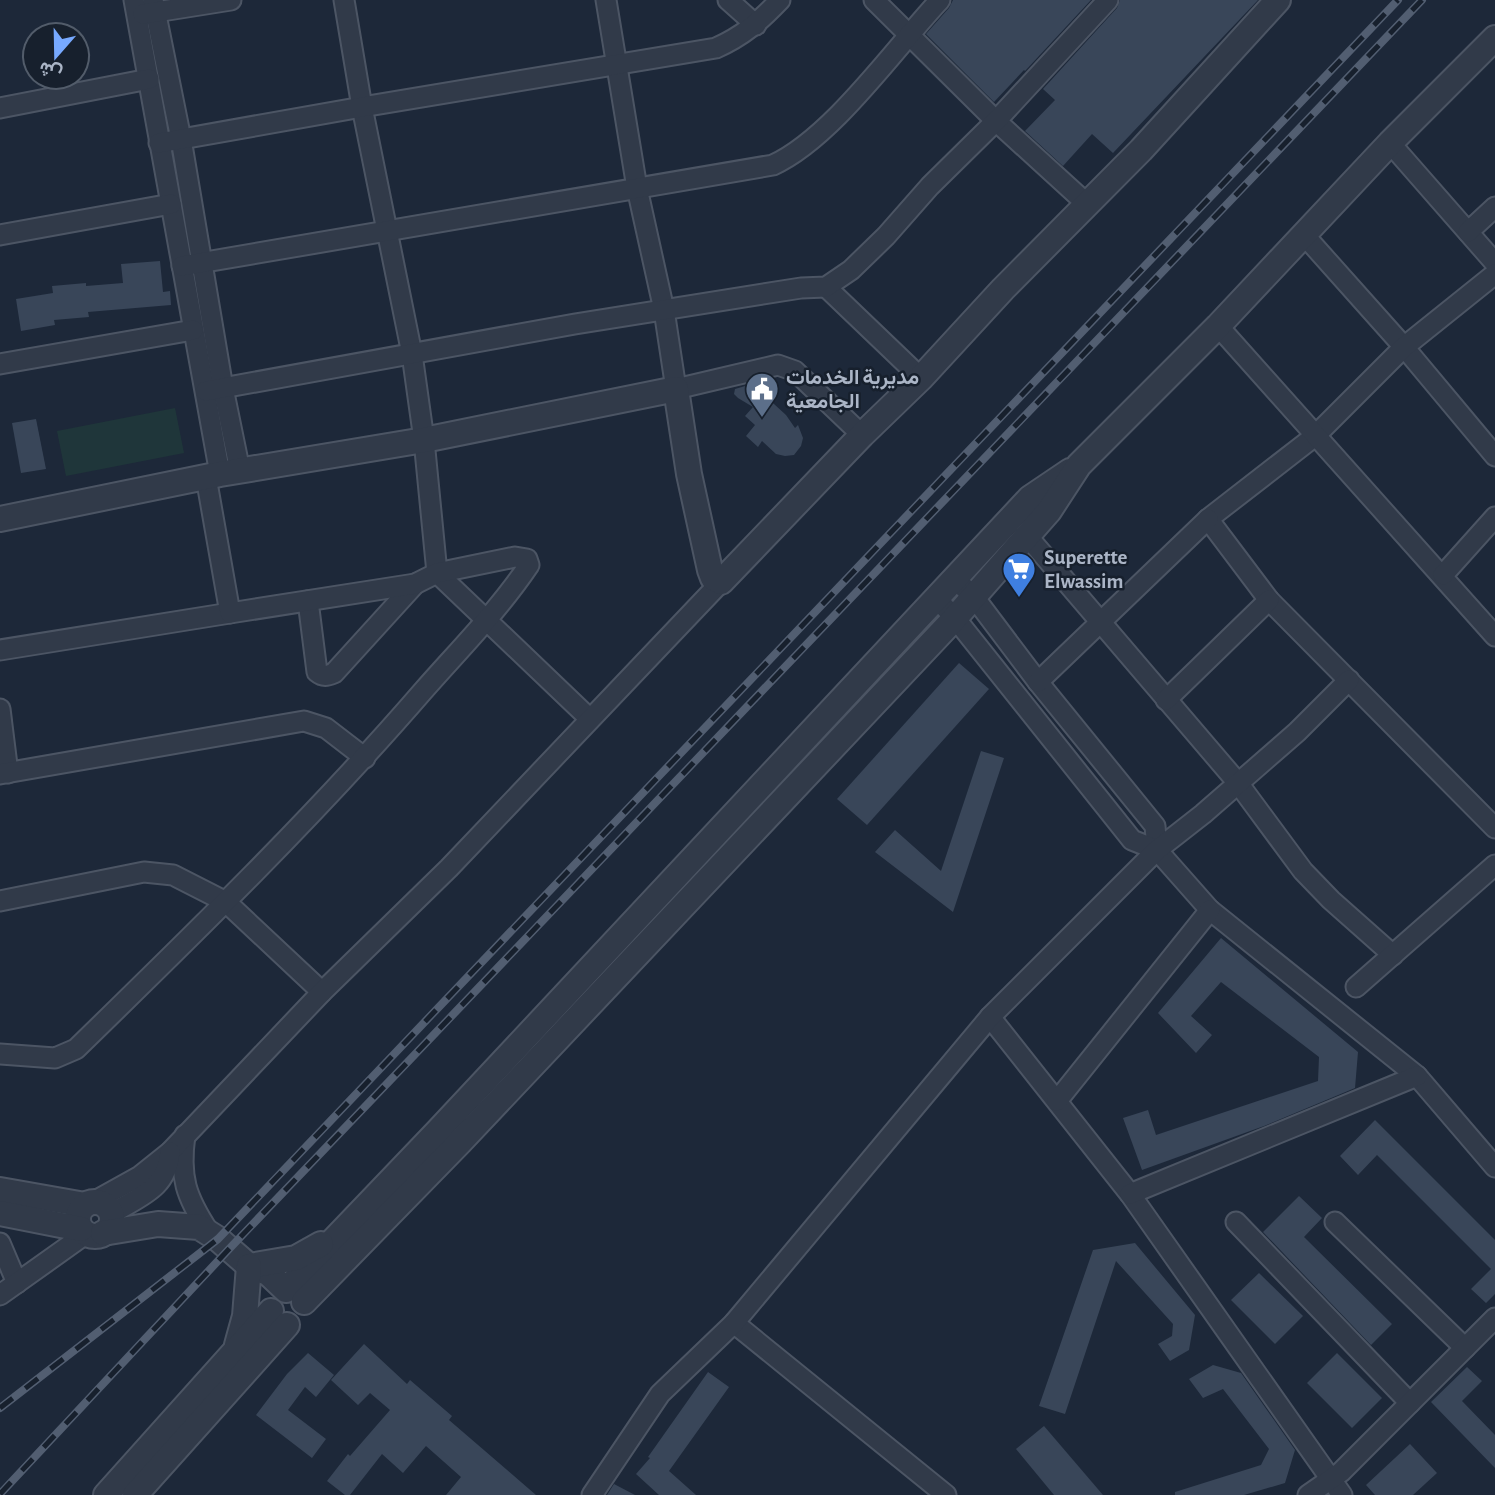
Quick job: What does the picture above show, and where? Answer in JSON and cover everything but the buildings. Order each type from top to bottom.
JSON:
[{"type":"street","points":[[145,7],[231,0]]},
{"type":"street","points":[[344,0],[362,107],[412,354],[438,573],[589,718]]},
{"type":"street","points":[[607,0],[636,188],[664,310],[689,474],[710,570],[713,578],[721,582]]},
{"type":"street","points":[[728,0],[756,25]]},
{"type":"street","points":[[159,143],[716,48],[737,39],[756,25],[780,0]]},
{"type":"street","points":[[874,0],[996,121],[1087,204]]},
{"type":"street","points":[[182,266],[755,170],[788,158],[811,141],[940,0]]},
{"type":"street","points":[[214,389],[575,324],[801,288],[826,288],[851,270],[886,236],[930,186],[996,121],[1108,0]]},
{"type":"street","points":[[0,1295],[96,1219],[140,1176],[170,1152],[322,992],[449,867],[862,435],[921,378],[1003,289],[1141,150],[1278,0]]},
{"type":"street","points":[[145,7],[149,79],[170,204],[193,330],[214,389]]},
{"type":"street","points":[[145,7],[181,139],[202,262],[222,474],[230,613]]},
{"type":"street","points":[[135,1495],[346,1227],[1030,498],[1079,465],[1218,326],[1390,143],[1495,38]]},
{"type":"street","points":[[0,108],[149,79]]},
{"type":"street","points":[[1390,143],[1495,263]]},
{"type":"street","points":[[0,235],[170,204]]},
{"type":"street","points":[[1468,232],[1495,206]]},
{"type":"street","points":[[1305,236],[1404,347],[1495,456]]},
{"type":"street","points":[[1038,682],[1208,519],[1315,436],[1404,347],[1495,274]]},
{"type":"street","points":[[826,288],[921,378]]},
{"type":"street","points":[[1218,326],[1495,636]]},
{"type":"street","points":[[0,363],[193,330]]},
{"type":"street","points":[[0,519],[222,474],[424,440],[676,389],[768,366],[786,366],[795,372],[862,435]]},
{"type":"street","points":[[106,1495],[233,1353],[460,1142],[955,618],[1028,537],[1049,511],[1079,465]]},
{"type":"street","points":[[1443,575],[1495,517]]},
{"type":"street","points":[[1208,519],[1269,600],[1495,828]]},
{"type":"street","points":[[1028,537],[1238,783],[1303,871],[1392,955]]},
{"type":"street","points":[[0,650],[415,584],[438,573],[515,557],[527,559],[529,562],[485,619],[365,758],[226,902],[76,1049],[55,1058],[0,1054]]},
{"type":"street","points":[[954,579],[974,597],[1038,682],[1155,826],[1157,850]]},
{"type":"street","points":[[308,601],[317,672],[328,676],[334,673],[415,584]]},
{"type":"street","points":[[937,599],[1132,840],[1157,850],[1210,910],[1417,1076],[1495,1167]]},
{"type":"street","points":[[1166,700],[1269,600]]},
{"type":"street","points":[[592,1495],[660,1394],[734,1323],[990,1017],[1157,850],[1203,814],[1297,732],[1349,680]]},
{"type":"street","points":[[0,709],[4,774],[304,721],[326,728],[365,758]]},
{"type":"street","points":[[1356,987],[1495,865]]},
{"type":"street","points":[[0,901],[144,872],[173,875],[226,902],[322,992]]},
{"type":"street","points":[[1057,1101],[1210,910]]},
{"type":"street","points":[[990,1017],[1130,1194],[1336,1487]]},
{"type":"street","points":[[1130,1194],[1417,1076]]},
{"type":"street","points":[[186,1135],[181,1163],[195,1211],[209,1232],[250,1266],[268,1273],[284,1306]]},
{"type":"street","points":[[0,1191],[96,1219]]},
{"type":"street","points":[[0,1213],[186,1224],[209,1232]]},
{"type":"street","points":[[1236,1222],[1410,1403]]},
{"type":"street","points":[[1335,1222],[1465,1348]]},
{"type":"street","points":[[250,1266],[283,1261],[309,1253],[346,1227]]},
{"type":"street","points":[[0,1243],[17,1283]]},
{"type":"street","points":[[233,1353],[245,1316],[250,1266]]},
{"type":"street","points":[[734,1323],[946,1495]]},
{"type":"street","points":[[1336,1487],[1341,1472],[1465,1348],[1491,1329]]},
{"type":"street","points":[[1308,1495],[1336,1487]]},
{"type":"green space","points":[[175,408],[184,453],[66,476],[57,431]]},
{"type":"railway","points":[[0,1408],[218,1239],[1398,0]]},
{"type":"railway","points":[[0,1494],[230,1248],[1422,0]]},
{"type":"place","name":"مديرية الخدمات الجامعية","points":[[762,419]]},
{"type":"place","name":"Superette Elwassim","points":[[1019,599]]}]
